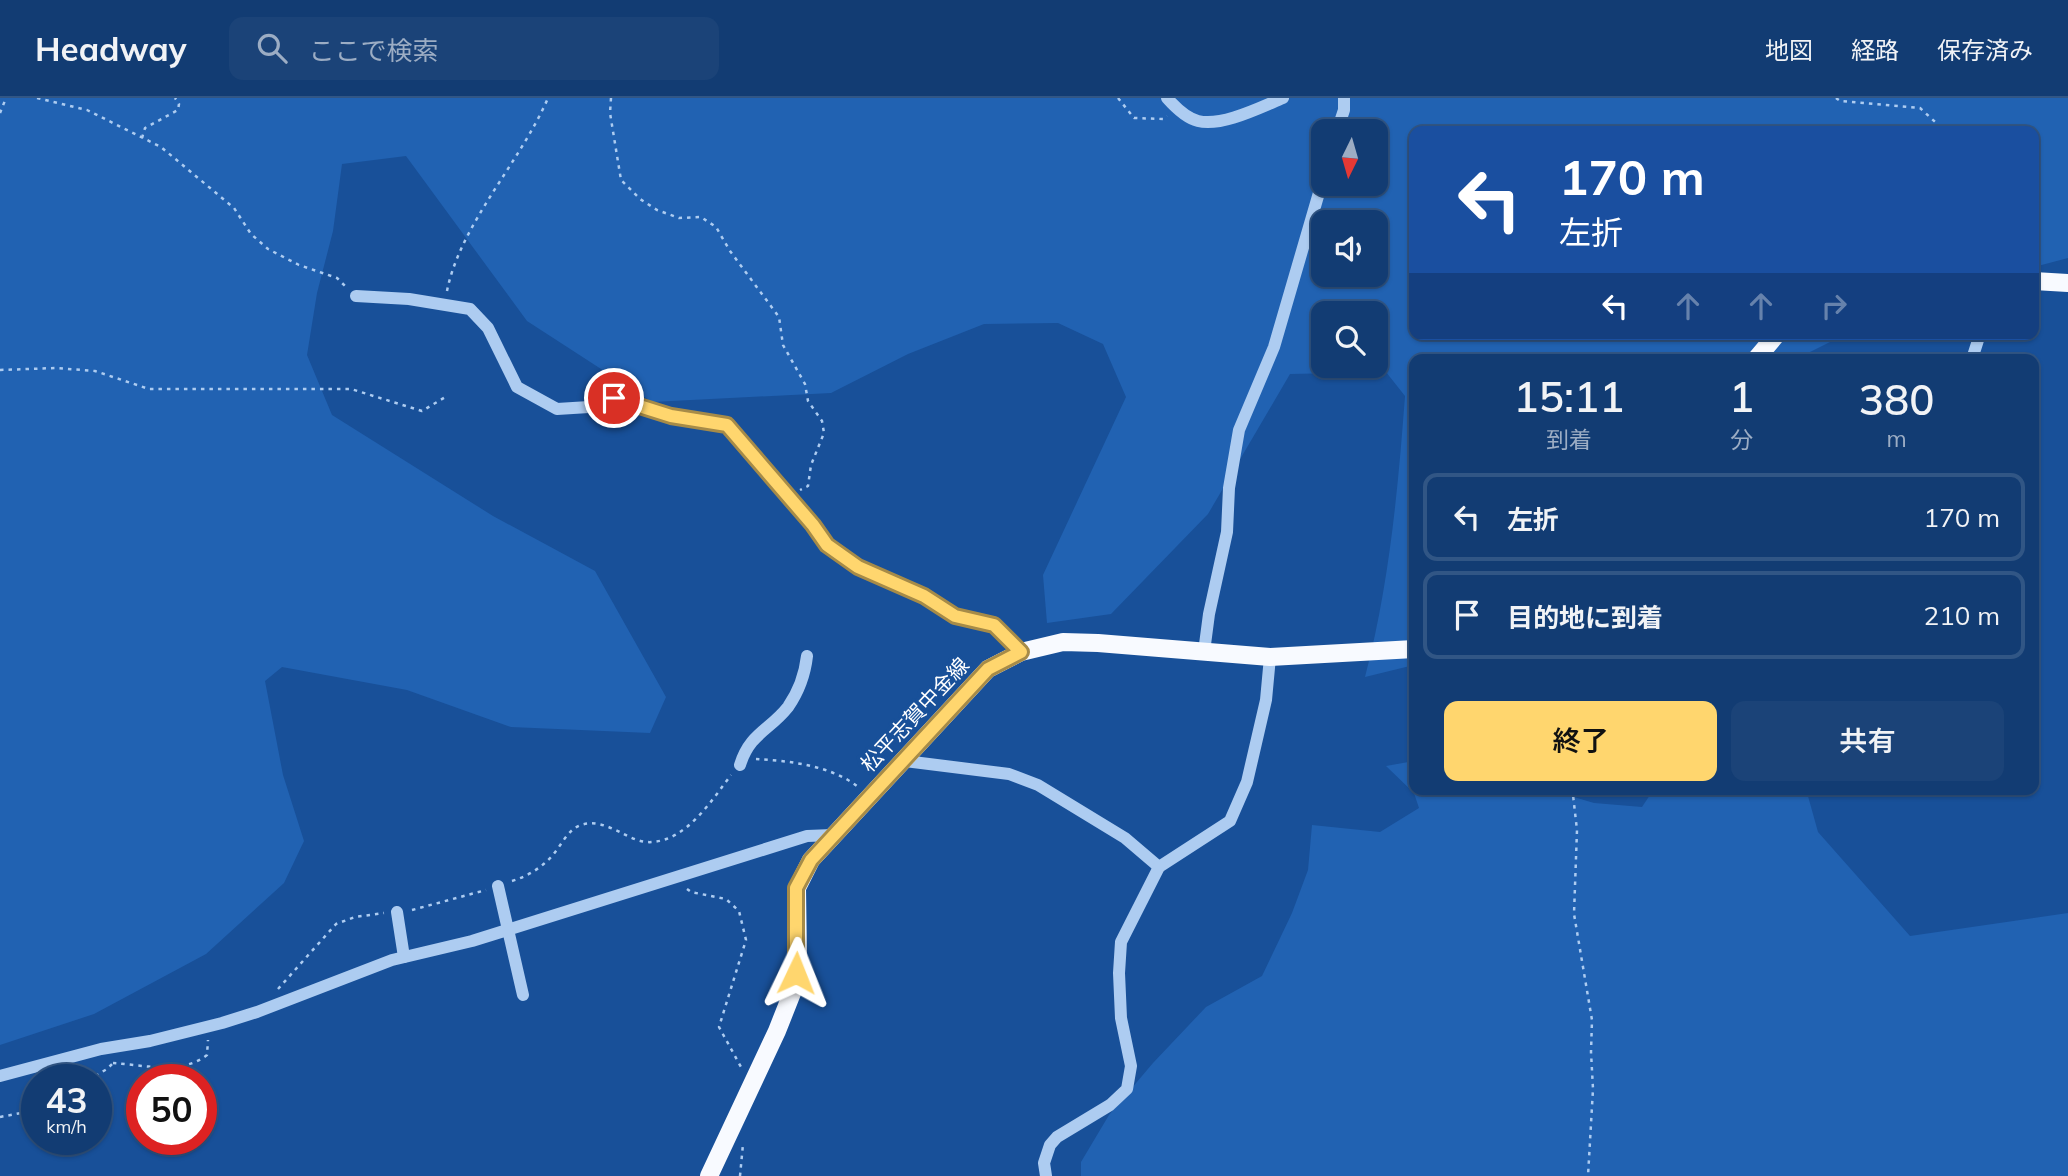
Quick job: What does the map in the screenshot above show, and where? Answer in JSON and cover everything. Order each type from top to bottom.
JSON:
[{"type":"main road","points":[[2039,281],[2068,283]]},
{"type":"main road","points":[[1760,354],[1772,340]]},
{"type":"main road","name":"松平志賀中金線","points":[[709,1176],[777,1031],[794,988],[797,959],[796,888],[811,860],[988,669],[1021,652],[1063,642],[1270,657],[1409,649]]},
{"type":"street","points":[[1167,98],[1178,110],[1199,122],[1233,119],[1283,98]]},
{"type":"street","points":[[1341,119],[1344,98]]},
{"type":"street","points":[[1203,652],[1227,532],[1229,488],[1239,430],[1274,346],[1318,196]]},
{"type":"street","points":[[356,296],[410,299],[470,309],[488,328],[517,387],[557,410],[589,407],[614,398],[671,416],[727,425],[827,545],[858,567],[924,596],[955,616],[994,625],[1021,652]]},
{"type":"street","points":[[740,765],[745,747],[788,706],[804,677],[807,656]]},
{"type":"street","points":[[1045,1176],[1044,1163],[1050,1145],[1057,1137],[1110,1105],[1126,1089],[1131,1066],[1121,1018],[1121,942],[1159,867],[1230,821],[1247,782],[1266,700],[1270,657]]},
{"type":"street","points":[[905,761],[1009,774],[1038,785],[1125,838],[1159,867]]},
{"type":"street","points":[[0,1076],[209,1026],[257,1012],[404,957],[510,930],[807,836],[833,835]]},
{"type":"street","points":[[498,886],[523,995]]},
{"type":"street","points":[[397,912],[404,957]]},
{"type":"path","points":[[0,113],[6,98]]},
{"type":"path","points":[[37,98],[87,110],[161,147],[234,208],[251,234],[268,250],[299,265],[337,278],[356,296]]},
{"type":"path","points":[[142,138],[145,128],[178,110],[179,104],[175,98]]},
{"type":"path","points":[[447,305],[447,289],[454,264],[536,127],[548,98]]},
{"type":"path","points":[[611,98],[610,113],[621,180],[640,199],[657,210],[679,218],[701,217],[716,227],[730,251],[779,317],[783,345],[805,384],[808,401],[821,421],[824,433],[811,465],[808,486],[787,496]]},
{"type":"path","points":[[1118,98],[1134,118],[1163,119],[1178,110]]},
{"type":"path","points":[[1836,98],[1840,101],[1920,108],[1940,126]]},
{"type":"path","points":[[0,370],[55,368],[95,371],[149,389],[351,389],[422,411],[447,396]]},
{"type":"path","points":[[257,1012],[336,924],[355,916],[421,910],[526,877],[541,867],[580,825],[600,823],[649,843],[667,840],[686,827],[740,765],[749,759],[777,760],[817,768],[853,783],[870,796]]},
{"type":"path","points":[[1573,795],[1577,830],[1574,915],[1592,1020],[1593,1089],[1588,1176]]},
{"type":"path","points":[[678,877],[691,892],[726,899],[739,911],[746,940],[719,1027],[751,1086]]},
{"type":"path","points":[[110,1048],[113,1062],[184,1066],[198,1063],[207,1055],[209,1026]]},
{"type":"path","points":[[0,1116],[21,1113]]},
{"type":"path","points":[[740,1176],[743,1137]]},
{"type":"shaded area","points":[[0,98],[2068,98],[2068,258],[2039,266],[2039,126],[1409,126],[1409,340],[1834,340],[1806,354],[1409,354],[1409,666],[1365,677],[1386,573],[1396,502],[1405,396],[1388,375],[1388,301],[1311,301],[1311,374],[1290,374],[1208,514],[1111,614],[1047,623],[1043,575],[1126,397],[1103,344],[1058,323],[984,324],[908,354],[831,393],[652,402],[527,321],[406,156],[342,164],[333,231],[317,293],[307,355],[332,415],[493,516],[595,571],[666,697],[650,733],[511,727],[407,690],[282,667],[265,681],[283,775],[304,841],[284,883],[206,954],[94,1014],[0,1045]]},
{"type":"shaded area","points":[[1409,762],[1409,788],[1386,766]]},
{"type":"shaded area","points":[[1415,795],[1567,795],[1594,803],[1642,807],[1650,795],[1808,795],[1818,832],[1910,936],[2068,913],[2068,1176],[1081,1176],[1081,1162],[1109,1115],[1153,1063],[1206,1007],[1262,976],[1292,913],[1308,870],[1312,825],[1380,832],[1419,808]]},
{"type":"route","points":[[614,398],[671,416],[727,425],[827,545],[858,567],[924,596],[955,616],[994,625],[1021,652],[988,669],[811,860],[796,888],[796,973]]}]
